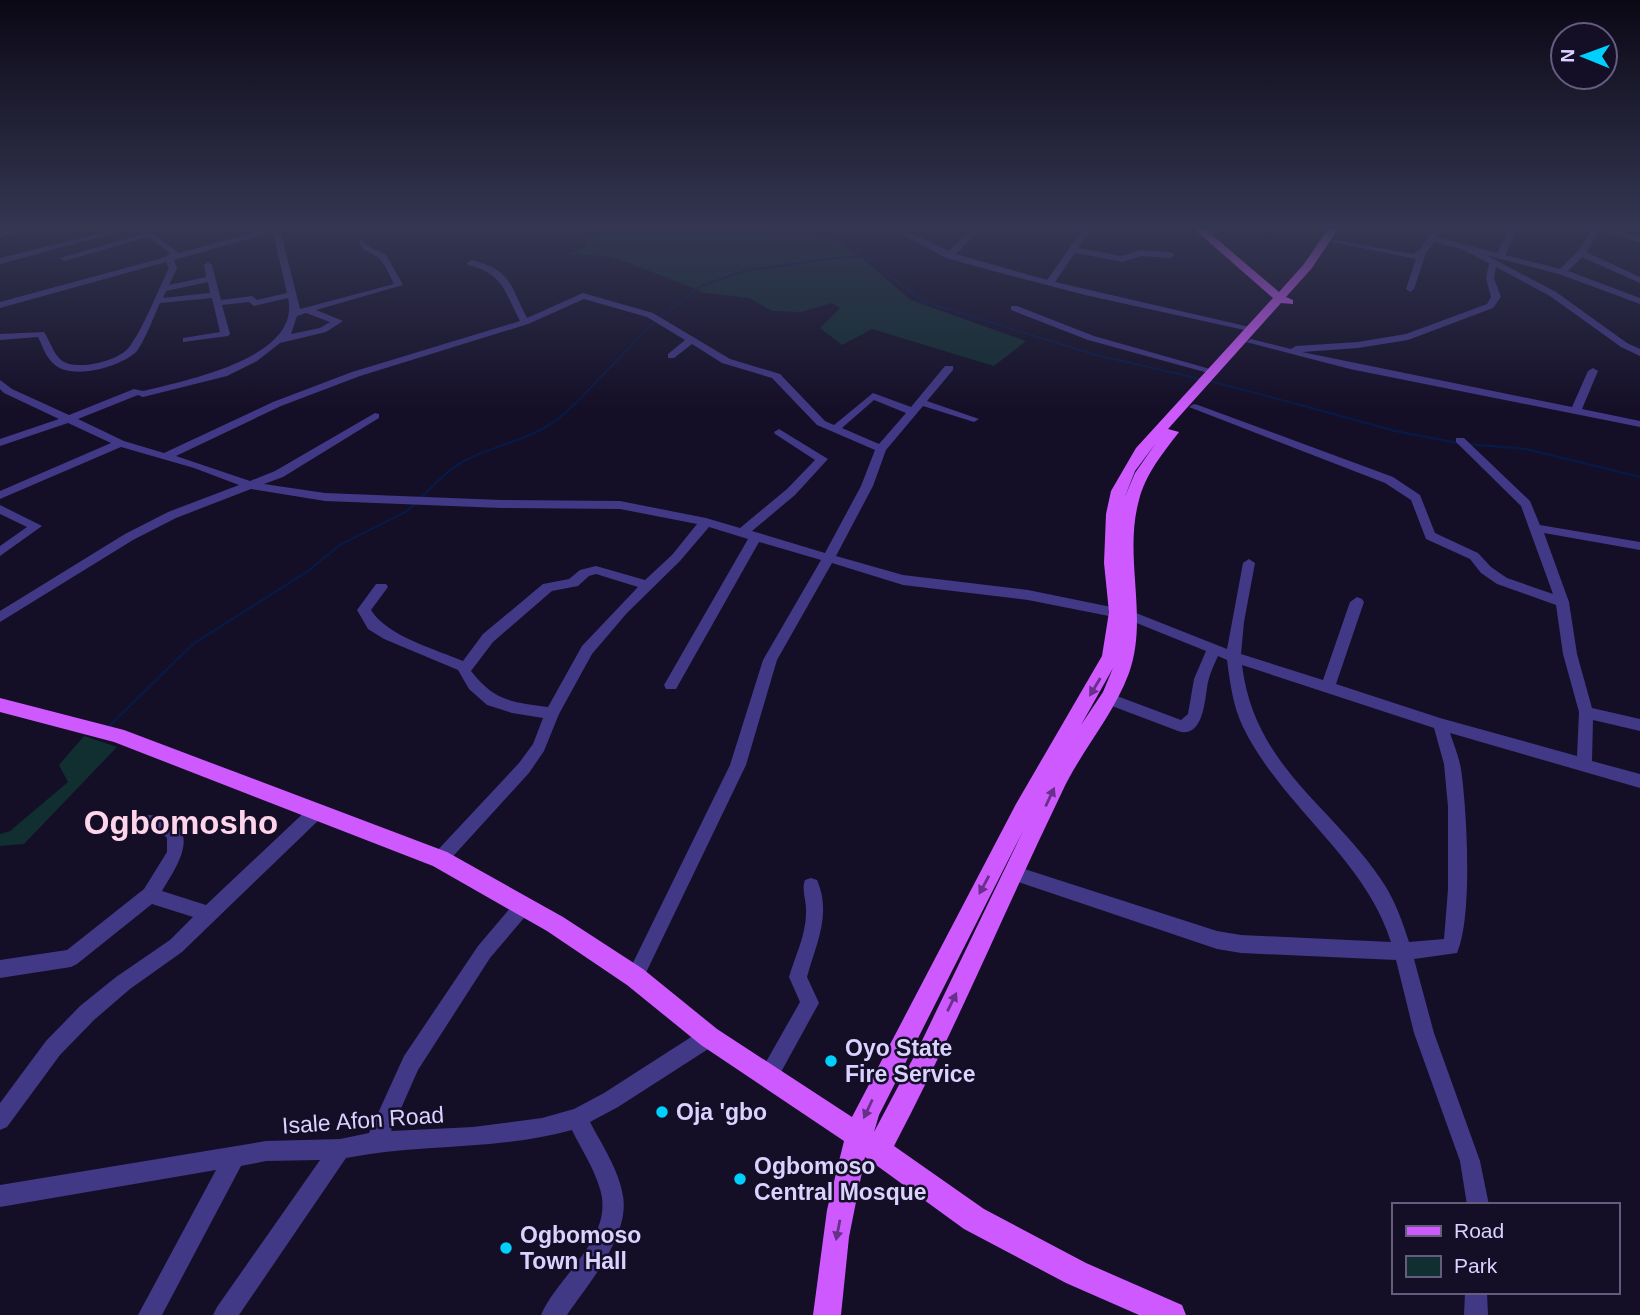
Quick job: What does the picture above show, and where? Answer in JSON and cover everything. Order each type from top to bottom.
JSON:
[{"type":"main road","points":[[1273,290],[1284,300]]},
{"type":"main road","points":[[878,1151],[1015,874],[1062,771],[1109,699],[1122,668],[1126,528],[1130,502],[1138,481],[1163,443],[1194,407],[1208,380],[1251,342],[1291,290]]},
{"type":"main road","points":[[827,1315],[831,1262],[857,1135],[1023,810],[1111,656],[1124,614],[1112,537],[1118,491],[1141,451],[1208,380],[1249,328],[1293,290]]},
{"type":"main road","points":[[0,705],[117,735],[440,859],[523,906],[635,977],[709,1037],[857,1135],[928,1189],[1020,1246],[1172,1315]]},
{"type":"street","points":[[0,305],[53,290]]},
{"type":"street","points":[[0,337],[41,334],[52,356],[72,369],[93,368],[138,346],[163,290]]},
{"type":"street","points":[[186,340],[225,334],[214,290]]},
{"type":"street","points":[[291,290],[296,313]]},
{"type":"street","points":[[0,443],[140,392],[223,374],[253,359],[288,332],[291,316],[296,313],[378,290]]},
{"type":"street","points":[[509,290],[525,322]]},
{"type":"street","points":[[1078,290],[1249,328]]},
{"type":"street","points":[[1281,350],[1357,345],[1408,337],[1490,306],[1496,297],[1494,290]]},
{"type":"street","points":[[1547,290],[1624,345],[1640,353]]},
{"type":"street","points":[[1611,290],[1640,301]]},
{"type":"street","points":[[157,301],[252,299],[254,303],[292,294]]},
{"type":"street","points":[[166,456],[253,413],[345,378],[525,322],[583,296],[650,315],[726,361],[776,376],[786,382],[808,412],[834,430],[881,449]]},
{"type":"street","points":[[1014,308],[1208,380]]},
{"type":"street","points":[[275,341],[323,330],[338,321],[307,310]]},
{"type":"street","points":[[671,356],[691,340]]},
{"type":"street","points":[[1251,342],[1405,377],[1577,409],[1640,424]]},
{"type":"street","points":[[635,977],[737,765],[770,660],[867,486],[881,449],[949,368]]},
{"type":"street","points":[[1577,409],[1593,371]]},
{"type":"street","points":[[3,390],[120,443],[253,486],[315,496],[517,505],[607,503],[706,523],[828,560],[914,582],[1028,595],[1124,614],[1234,657],[1328,685],[1440,724],[1640,781]]},
{"type":"street","points":[[834,430],[873,396],[911,411]]},
{"type":"street","points":[[920,402],[974,419]]},
{"type":"street","points":[[1194,407],[1390,480],[1416,498],[1430,536],[1474,556],[1486,570],[1502,581],[1562,602]]},
{"type":"street","points":[[0,617],[129,537],[202,502],[253,486],[293,467],[375,416]]},
{"type":"street","points":[[671,685],[697,632],[718,604],[749,536],[822,458],[779,432]]},
{"type":"street","points":[[1460,440],[1526,504],[1536,528],[1562,602],[1570,654],[1586,712],[1584,763]]},
{"type":"street","points":[[0,495],[120,443]]},
{"type":"street","points":[[0,509],[36,526],[0,552]]},
{"type":"street","points":[[440,859],[524,768],[539,747],[552,713],[587,649],[676,558],[706,523]]},
{"type":"street","points":[[1536,528],[1640,546]]},
{"type":"street","points":[[1249,563],[1234,657],[1241,696],[1260,746],[1378,891],[1394,919],[1424,1036],[1470,1158],[1478,1203]]},
{"type":"street","points":[[552,713],[493,703],[482,698],[464,672],[488,638],[548,587],[573,583],[585,573],[596,570],[648,585]]},
{"type":"street","points":[[381,587],[364,610],[373,625],[466,668]]},
{"type":"street","points":[[1328,685],[1357,602]]},
{"type":"street","points":[[1109,699],[1183,727],[1195,717],[1201,679],[1213,649]]},
{"type":"street","points":[[1586,712],[1640,725]]},
{"type":"street","points":[[1015,874],[1217,940],[1241,944],[1402,951],[1451,947],[1455,938],[1453,769],[1440,724]]},
{"type":"street","points":[[0,1120],[54,1048],[87,1013],[123,983],[176,946],[317,811]]},
{"type":"street","points":[[0,969],[71,958],[150,895],[176,853],[175,836],[167,827],[150,821]]},
{"type":"street","points":[[768,1076],[810,1003],[798,977],[804,952],[816,927],[817,907],[811,886]]},
{"type":"street","points":[[150,895],[208,914]]},
{"type":"street","points":[[376,1142],[411,1063],[484,952],[523,906]]},
{"type":"street","name":"Isale Afon Road","points":[[0,1196],[176,1164],[234,1158],[267,1151],[340,1149],[376,1142],[472,1137],[542,1128],[577,1118],[709,1037]]},
{"type":"street","points":[[553,1315],[606,1235],[613,1218],[613,1197],[577,1118]]},
{"type":"street","points":[[225,1315],[340,1149]]},
{"type":"street","points":[[150,1315],[234,1158]]},
{"type":"street","points":[[1476,1294],[1476,1315]]},
{"type":"green space","points":[[698,290],[900,290],[911,300],[1026,341],[994,366],[872,329],[842,345],[820,328],[840,308],[832,303],[801,312],[772,311],[749,298]]},
{"type":"green space","points":[[84,736],[117,747],[24,844],[0,846],[0,834],[10,831],[68,782],[59,765]]},
{"type":"waterway","points":[[573,406],[652,324],[695,290]]},
{"type":"waterway","points":[[909,290],[925,302],[1096,355],[1200,379]]},
{"type":"waterway","points":[[1210,381],[1304,406]]},
{"type":"waterway","points":[[421,498],[461,463],[538,431],[551,424],[574,404]]},
{"type":"waterway","points":[[1297,404],[1395,431],[1458,443]]},
{"type":"waterway","points":[[1468,444],[1526,449],[1640,477]]},
{"type":"waterway","points":[[107,728],[193,644],[308,571],[340,545],[407,511],[416,503]]},
{"type":"place","name":"Oyo State Fire Service","points":[[831,1061]]},
{"type":"place","name":"Oja 'gbo","points":[[662,1112]]},
{"type":"place","name":"Ogbomoso Central Mosque","points":[[740,1179]]},
{"type":"place","name":"Ogbomoso Town Hall","points":[[506,1248]]},
{"type":"district","name":"Ogbomosho","points":[[181,822]]}]
